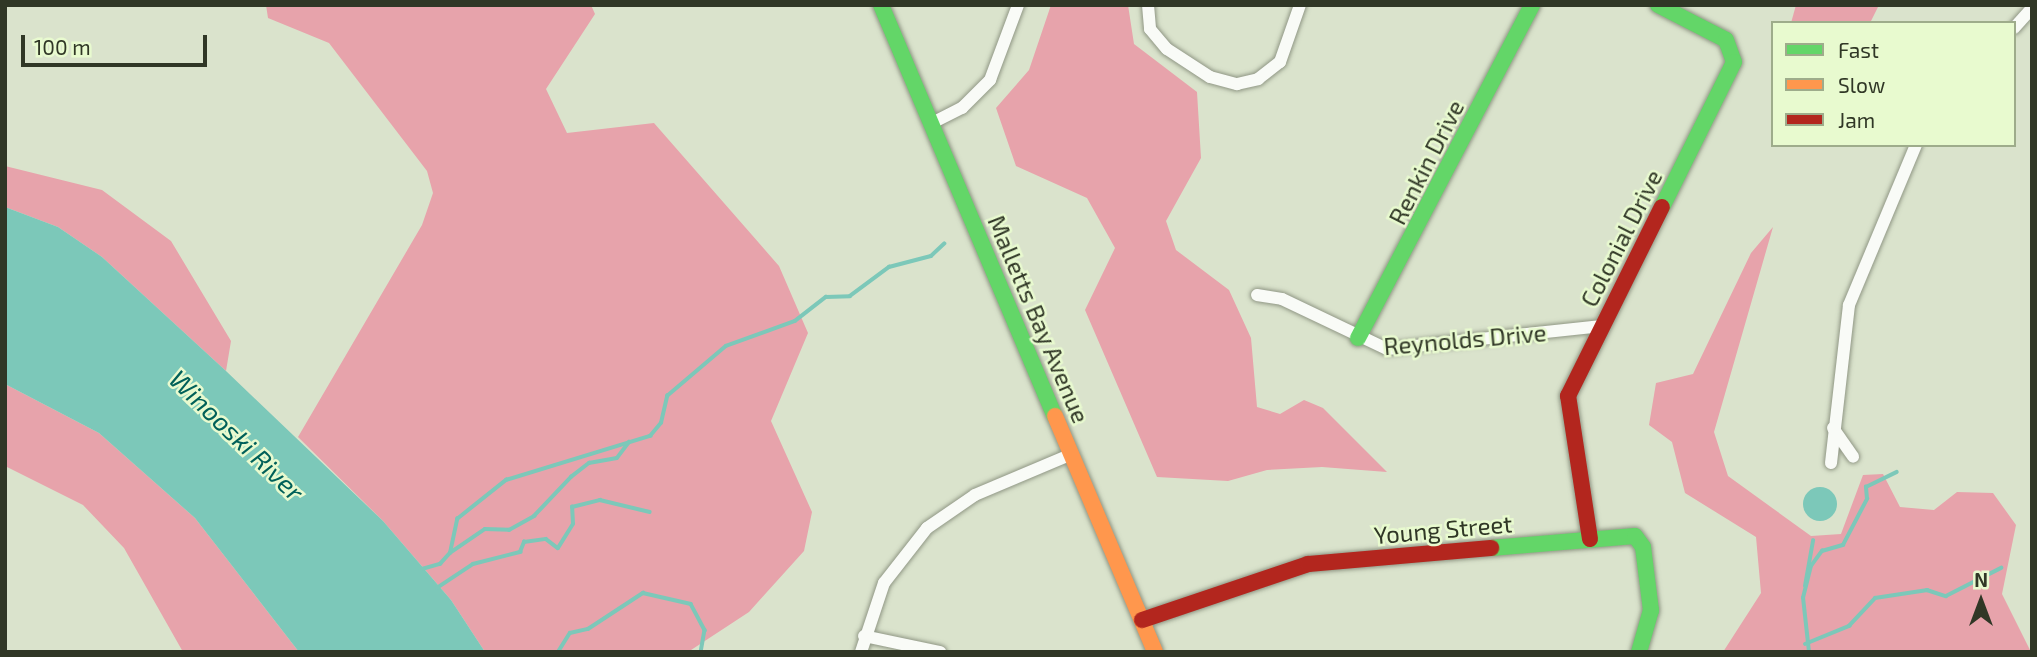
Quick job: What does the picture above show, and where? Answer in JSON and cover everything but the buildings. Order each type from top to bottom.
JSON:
[{"type":"street","name":"Malletts Bay Avenue","points":[[881,5],[1155,652]]},
{"type":"street","points":[[932,123],[962,108],[990,80],[1018,5]]},
{"type":"street","points":[[1147,5],[1150,29],[1167,49],[1210,77],[1237,84],[1266,75],[1280,62],[1300,5]]},
{"type":"street","name":"Renkin Drive","points":[[1357,338],[1532,5]]},
{"type":"street","name":"Colonial Drive","points":[[1591,539],[1567,404],[1602,327],[1734,62],[1726,40],[1658,5]]},
{"type":"street","points":[[2016,26],[2032,8]]},
{"type":"street","points":[[1831,463],[1849,305],[1915,147]]},
{"type":"street","name":"Reynolds Drive","points":[[1257,295],[1282,299],[1357,338],[1394,349],[1602,327]]},
{"type":"street","points":[[1833,428],[1853,457]]},
{"type":"street","points":[[861,652],[863,636],[890,572],[936,520],[975,495],[1072,454]]},
{"type":"street","name":"Young Street","points":[[1142,620],[1308,564],[1635,536],[1642,543],[1651,622],[1639,652]]},
{"type":"street","points":[[863,636],[915,649],[940,652]]},
{"type":"shaded area","points":[[266,5],[591,5],[595,14],[546,89],[567,133],[654,123],[779,266],[808,333],[771,421],[812,512],[804,551],[749,612],[688,652],[485,652],[451,600],[383,521],[298,437],[422,225],[433,193],[427,171],[329,43],[268,18]]},
{"type":"shaded area","points":[[1051,5],[1128,5],[1134,44],[1197,92],[1201,158],[1166,221],[1176,250],[1229,290],[1251,338],[1257,407],[1280,414],[1304,400],[1323,408],[1387,472],[1322,467],[1267,470],[1228,481],[1157,477],[1085,310],[1115,248],[1087,198],[1016,166],[996,108],[1029,70]]},
{"type":"shaded area","points":[[1796,5],[1879,5],[1871,21],[1792,21]]},
{"type":"shaded area","points":[[5,166],[102,190],[171,241],[231,341],[226,371],[102,257],[58,227],[5,207]]},
{"type":"shaded area","points":[[1773,227],[1714,432],[1728,476],[1811,536],[1841,534],[1863,475],[1883,474],[1900,507],[1934,510],[1957,492],[1993,493],[2016,525],[2002,594],[2031,652],[1723,652],[1761,593],[1756,537],[1685,493],[1672,442],[1649,425],[1656,383],[1693,374],[1751,253]]},
{"type":"shaded area","points":[[5,384],[99,433],[195,518],[299,652],[183,652],[124,548],[83,505],[5,466]]},
{"type":"water","name":"Winooski River","points":[[5,207],[58,227],[102,257],[226,371],[383,521],[451,600],[485,652],[299,652],[195,518],[99,433],[5,384]]},
{"type":"water","points":[[1820,487],[1832,492],[1837,504],[1832,516],[1820,521],[1808,516],[1803,504],[1808,492]]},
{"type":"waterway","points":[[422,569],[440,564],[450,553],[457,519],[506,480],[650,436],[661,423],[667,396],[726,346],[795,321],[826,297],[850,296],[889,267],[931,256],[944,244]]},
{"type":"waterway","points":[[450,553],[485,529],[509,530],[534,516],[571,477],[589,463],[617,458],[629,442]]},
{"type":"waterway","points":[[1809,652],[1803,598],[1811,566],[1822,551],[1843,545],[1867,499],[1866,487],[1897,472]]},
{"type":"waterway","points":[[437,588],[473,564],[520,552],[524,542],[546,539],[558,548],[573,524],[572,507],[600,500],[650,512]]},
{"type":"waterway","points":[[1805,586],[1813,541]]},
{"type":"waterway","points":[[1805,644],[1849,626],[1875,598],[1927,590],[1946,596],[2001,568]]},
{"type":"waterway","points":[[558,652],[570,633],[588,629],[643,593],[691,604],[705,630],[701,652]]},
{"type":"traffic: fast","points":[[881,5],[1055,416]]},
{"type":"traffic: fast","points":[[1358,338],[1532,5]]},
{"type":"traffic: fast","points":[[1658,5],[1726,40],[1734,62],[1662,207]]},
{"type":"traffic: fast","points":[[1491,548],[1635,536],[1643,547],[1651,610],[1639,652]]},
{"type":"traffic: slow","points":[[1055,416],[1155,652]]},
{"type":"traffic: jam","points":[[1590,539],[1568,396],[1662,207]]},
{"type":"traffic: jam","points":[[1142,620],[1308,564],[1491,548]]}]
